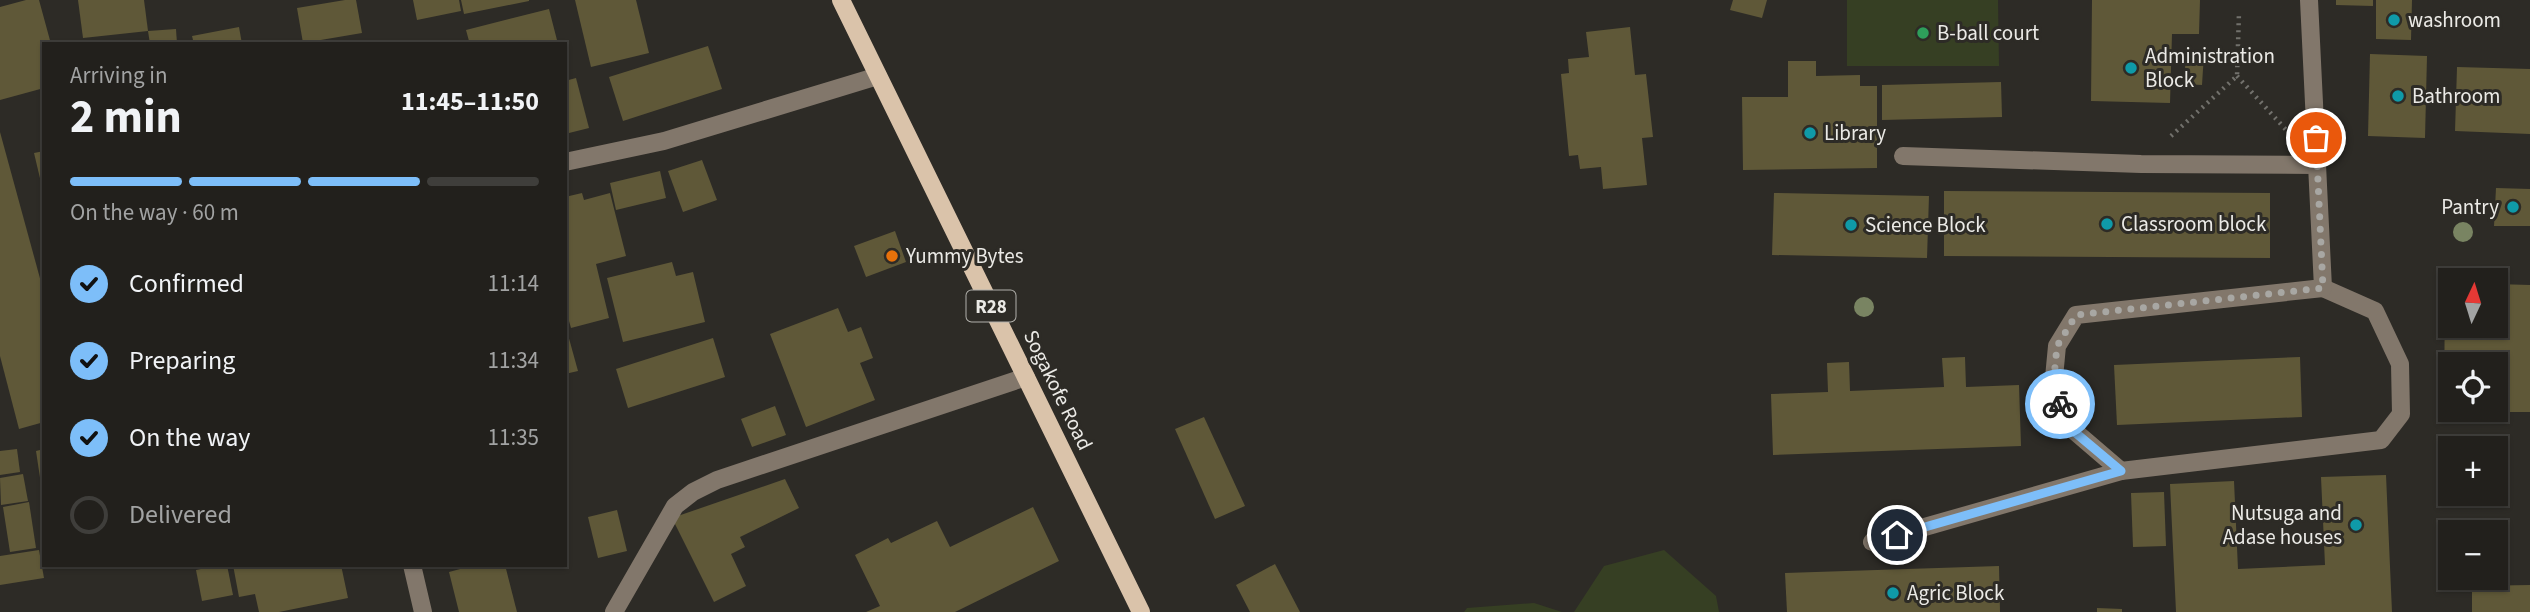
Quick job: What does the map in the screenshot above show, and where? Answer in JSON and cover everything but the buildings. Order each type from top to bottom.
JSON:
[{"type":"main road","name":"Sogakofe Road","points":[[841,0],[1141,612]]},
{"type":"street","points":[[2309,0],[2323,288]]},
{"type":"street","points":[[567,162],[664,141],[878,76]]},
{"type":"street","points":[[1903,156],[2141,164],[2317,165]]},
{"type":"street","points":[[1872,542],[2121,471],[2381,440],[2401,414],[2400,364],[2375,311],[2323,288],[2076,315],[2057,346],[2053,388],[2071,429],[2121,471]]},
{"type":"street","points":[[614,612],[675,506],[693,492],[717,480],[1026,377]]},
{"type":"street","points":[[412,567],[423,612]]},
{"type":"path","points":[[2239,12],[2237,76],[2317,165]]},
{"type":"path","points":[[2141,164],[2237,76]]},
{"type":"green space","name":"B-ball court","points":[[1847,0],[1998,0],[1999,66],[1847,66]]},
{"type":"green space","points":[[1664,550],[1716,596],[1719,612],[1574,612],[1604,566]]},
{"type":"green space","points":[[1534,603],[1562,612],[1464,612],[1467,608]]},
{"type":"way so far","points":[[2060,404],[2053,388],[2057,346],[2076,315],[2323,288],[2316,138]]},
{"type":"place","name":"washroom","points":[[2394,20]]},
{"type":"place","name":"B-ball court","points":[[1923,33]]},
{"type":"place","name":"Administration Block","points":[[2131,68]]},
{"type":"place","name":"Bathroom","points":[[2398,96]]},
{"type":"place","name":"Library","points":[[1810,133]]},
{"type":"place","name":"Pantry","points":[[2513,207]]},
{"type":"place","name":"Classroom block","points":[[2107,224]]},
{"type":"place","name":"Science Block","points":[[1851,225]]},
{"type":"place","name":"Yummy Bytes","points":[[892,256]]},
{"type":"place","name":"Nutsuga and Adase houses","points":[[2356,525]]},
{"type":"place","name":"Agric Block","points":[[1893,593]]},
{"type":"route","points":[[1897,535],[2121,471],[2071,429],[2060,404]]}]
